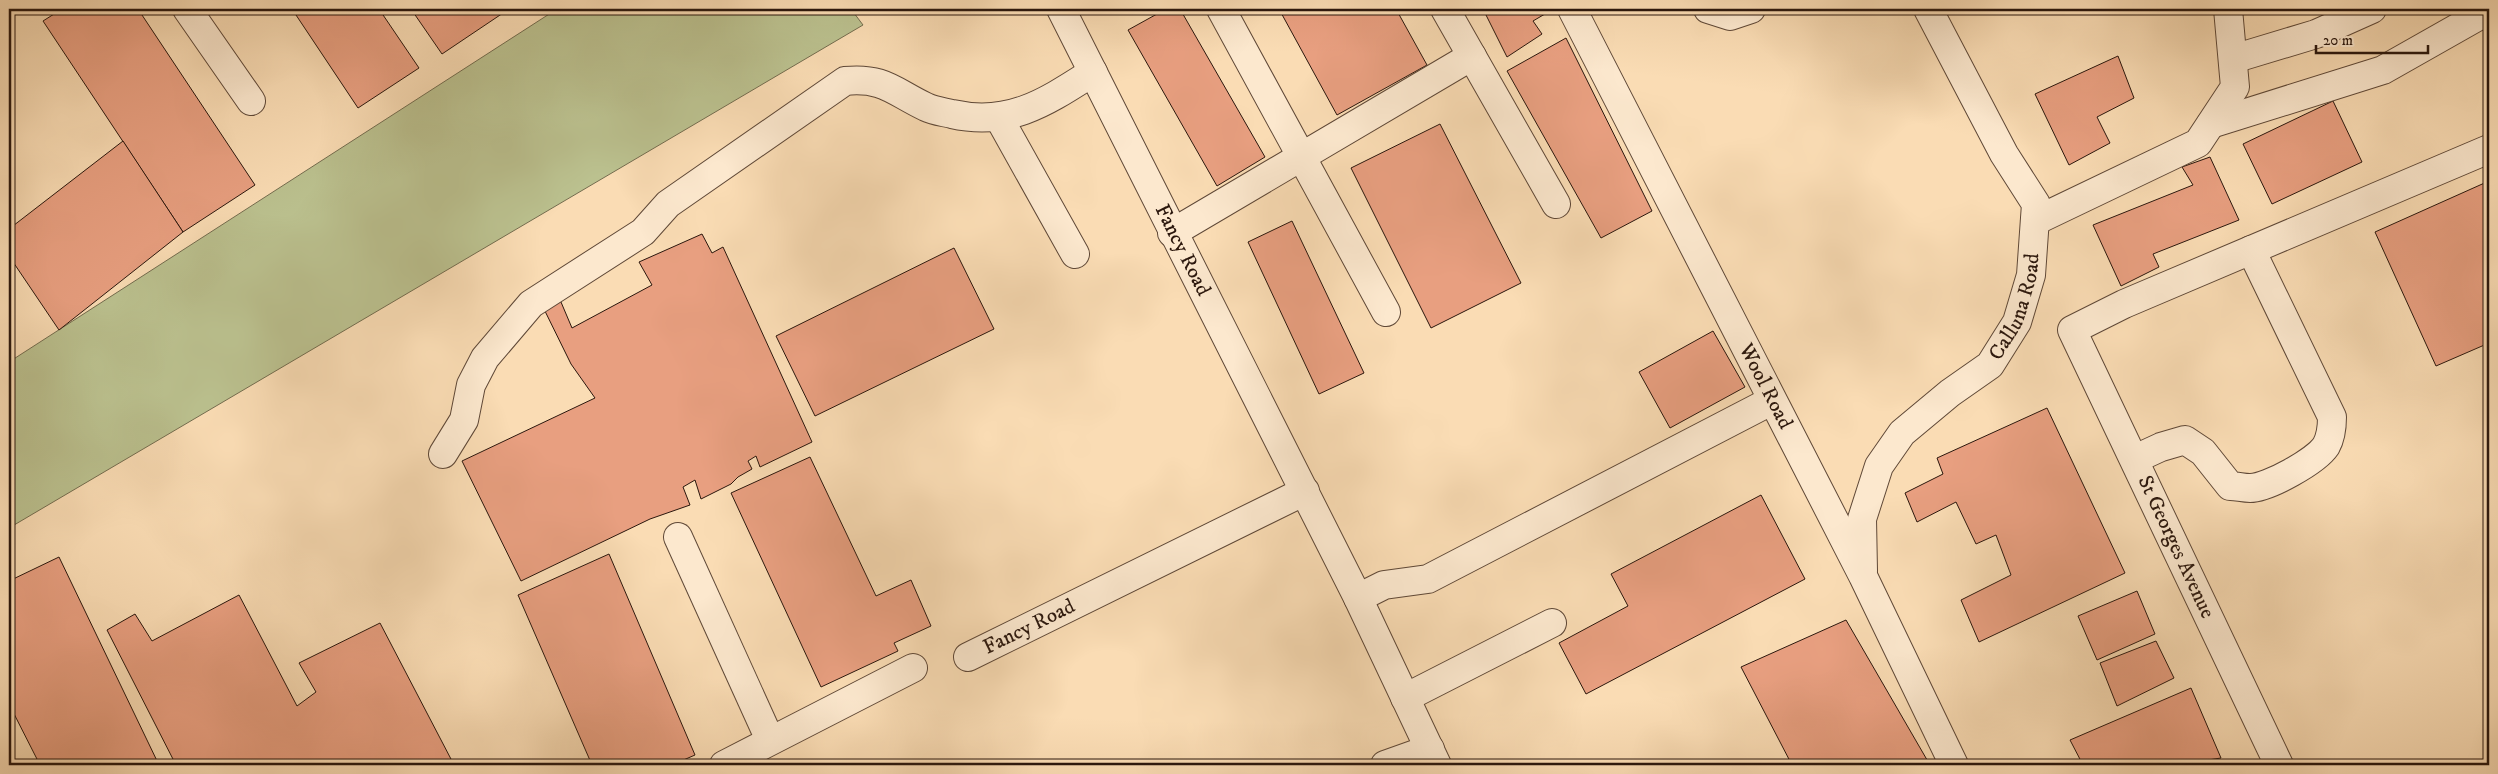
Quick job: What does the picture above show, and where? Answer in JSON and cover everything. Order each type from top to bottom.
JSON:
[{"type":"street","points":[[187,9],[251,101]]},
{"type":"street","name":"Fancy Road","points":[[1061,9],[1172,233],[1305,491],[1433,757]]},
{"type":"street","points":[[1221,9],[1386,312]]},
{"type":"street","points":[[1444,9],[1556,204]]},
{"type":"street","name":"Wool Road","points":[[1572,9],[1863,576],[1954,765]]},
{"type":"street","points":[[1708,9],[1730,16],[1751,9]]},
{"type":"street","name":"Calluna Road","points":[[1863,576],[1862,519],[1879,466],[1902,433],[1950,393],[1990,365],[2017,322],[2031,275],[2036,204],[2004,154],[1928,9]]},
{"type":"street","points":[[2035,221],[2198,143],[2235,87],[2228,9]]},
{"type":"street","points":[[2233,59],[2316,34],[2372,9]]},
{"type":"street","points":[[2211,124],[2383,70],[2489,10]]},
{"type":"street","points":[[1172,233],[1472,56]]},
{"type":"street","points":[[443,454],[464,420],[472,385],[485,358],[531,304],[643,232],[668,204],[845,81],[866,79],[894,89],[928,108],[972,118],[998,118],[1022,112],[1062,92],[1093,72]]},
{"type":"street","points":[[998,118],[1075,254]]},
{"type":"street","points":[[2135,459],[2161,447],[2185,440],[2203,452],[2230,486],[2251,488],[2285,476],[2318,456],[2332,432],[2332,417],[2251,250],[2489,149]]},
{"type":"street","name":"St Georges Avenue","points":[[2251,250],[2124,304],[2072,330],[2279,765]]},
{"type":"street","points":[[1358,598],[1384,585],[1428,579],[1772,401]]},
{"type":"street","name":"Fancy Road","points":[[968,657],[1305,491]]},
{"type":"street","points":[[678,537],[770,740]]},
{"type":"street","points":[[1405,698],[1552,623]]},
{"type":"street","points":[[724,765],[913,668]]},
{"type":"street","points":[[1385,765],[1433,757]]},
{"type":"green space","points":[[557,9],[851,9],[863,25],[9,528],[9,362]]},
{"type":"building","points":[[62,9],[138,9],[255,185],[183,232],[43,21]]},
{"type":"building","points":[[292,9],[379,9],[419,68],[358,108]]},
{"type":"building","points":[[411,9],[509,9],[442,54]]},
{"type":"building","points":[[1166,9],[1180,9],[1265,157],[1217,186],[1128,30]]},
{"type":"building","points":[[1279,9],[1396,9],[1427,65],[1337,115]]},
{"type":"building","points":[[1483,9],[1549,9],[1550,11],[1533,21],[1542,34],[1507,57]]},
{"type":"building","points":[[1566,38],[1652,211],[1601,238],[1507,71]]},
{"type":"building","points":[[2118,56],[2134,98],[2097,117],[2110,143],[2069,165],[2035,94]]},
{"type":"building","points":[[2333,101],[2362,162],[2272,204],[2243,144]]},
{"type":"building","points":[[1440,124],[1521,283],[1431,328],[1351,168]]},
{"type":"building","points":[[123,141],[183,232],[59,330],[9,256],[9,229]]},
{"type":"building","points":[[2210,157],[2239,220],[2153,254],[2159,267],[2121,286],[2093,225],[2193,185],[2182,167]]},
{"type":"building","points":[[2489,181],[2489,343],[2436,366],[2375,232]]},
{"type":"building","points":[[1292,221],[1364,373],[1319,394],[1248,242]]},
{"type":"building","points":[[702,234],[712,253],[723,247],[812,442],[760,467],[756,456],[748,461],[752,469],[738,477],[731,484],[701,499],[695,480],[683,487],[690,505],[650,519],[521,581],[462,461],[595,398],[571,364],[541,303],[558,295],[572,328],[652,285],[639,262]]},
{"type":"building","points":[[954,248],[994,329],[815,416],[776,336]]},
{"type":"building","points":[[1713,331],[1745,387],[1670,428],[1639,372]]},
{"type":"building","points":[[2047,408],[2125,573],[1979,642],[1961,600],[2011,575],[1996,535],[1976,544],[1956,502],[1917,522],[1905,493],[1943,474],[1937,458]]},
{"type":"building","points":[[810,457],[876,596],[911,580],[931,626],[894,643],[898,651],[821,687],[731,493]]},
{"type":"building","points":[[1761,495],[1805,579],[1586,694],[1559,643],[1628,606],[1611,574]]},
{"type":"building","points":[[609,554],[695,755],[672,765],[592,765],[518,595]]},
{"type":"building","points":[[59,557],[159,765],[87,765],[85,762],[78,765],[40,765],[9,704],[9,581]]},
{"type":"building","points":[[2137,591],[2155,634],[2097,660],[2078,616]]},
{"type":"building","points":[[239,595],[297,706],[316,692],[299,663],[380,623],[452,761],[443,765],[176,765],[107,630],[135,614],[152,641]]},
{"type":"building","points":[[1846,620],[1930,765],[1792,765],[1741,667]]},
{"type":"building","points":[[2156,641],[2174,678],[2117,706],[2100,663]]},
{"type":"building","points":[[2191,688],[2221,758],[2175,765],[2083,765],[2070,740]]}]
